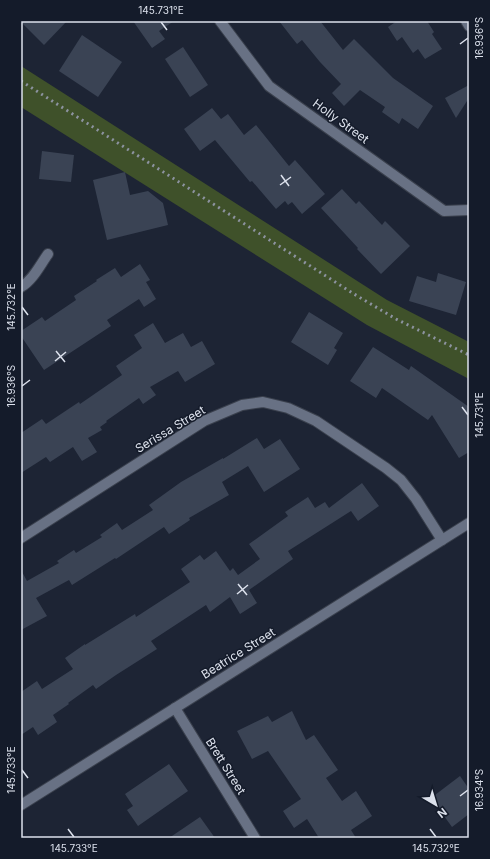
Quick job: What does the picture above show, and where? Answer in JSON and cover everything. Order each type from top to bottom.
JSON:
[{"type":"street","name":"Holly Street","points":[[220,21],[269,86],[444,211],[469,210]]},
{"type":"street","points":[[466,21],[469,26]]},
{"type":"street","points":[[21,288],[36,272],[48,254]]},
{"type":"street","name":"Serissa Street","points":[[21,538],[204,421],[242,405],[263,402],[288,408],[316,420],[386,468],[401,480],[416,499],[442,540]]},
{"type":"street","name":"Beatrice Street","points":[[21,805],[469,523]]},
{"type":"street","name":"Brett Street","points":[[175,708],[255,838]]},
{"type":"green space","points":[[21,66],[387,300],[469,342],[469,379],[367,325],[21,107]]},
{"type":"building","points":[[21,21],[67,21],[44,45]]},
{"type":"building","points":[[133,21],[174,21],[159,31],[165,39],[152,48]]},
{"type":"building","points":[[279,21],[320,21],[343,50],[354,39],[393,78],[433,106],[418,129],[402,118],[399,124],[382,112],[385,107],[360,90],[344,106],[332,93],[341,84],[302,40],[297,44]]},
{"type":"building","points":[[397,21],[427,21],[434,32],[432,34],[442,49],[425,59],[418,49],[413,53],[402,37],[397,41],[388,27]]},
{"type":"building","points":[[82,35],[122,62],[98,97],[59,71]]},
{"type":"building","points":[[183,47],[208,85],[190,97],[165,59]]},
{"type":"building","points":[[469,85],[469,98],[456,118],[445,98]]},
{"type":"building","points":[[212,108],[221,119],[228,114],[244,135],[256,125],[289,166],[295,160],[325,194],[302,214],[292,202],[288,205],[285,201],[276,209],[252,181],[250,182],[215,140],[200,151],[184,129]]},
{"type":"building","points":[[42,151],[74,155],[71,182],[39,179]]},
{"type":"building","points":[[125,172],[130,195],[148,191],[163,203],[168,225],[107,240],[93,180]]},
{"type":"building","points":[[342,189],[356,204],[359,201],[382,225],[385,221],[410,246],[381,274],[321,208]]},
{"type":"building","points":[[140,264],[150,280],[146,282],[156,299],[144,307],[139,299],[107,320],[111,326],[44,370],[21,336],[21,331],[42,317],[45,321],[76,300],[74,296],[115,268],[121,277]]},
{"type":"building","points":[[438,273],[466,282],[456,315],[409,301],[417,276],[436,282]]},
{"type":"building","points":[[309,312],[343,333],[334,348],[337,350],[328,365],[291,342]]},
{"type":"building","points":[[153,323],[165,343],[183,333],[191,347],[202,341],[215,364],[185,382],[178,371],[150,387],[156,395],[143,404],[139,398],[106,421],[107,422],[100,427],[102,430],[88,438],[97,452],[82,461],[73,447],[50,462],[46,457],[21,473],[21,433],[42,419],[46,424],[79,402],[80,404],[122,375],[116,366],[142,348],[134,335]]},
{"type":"building","points":[[373,347],[409,370],[411,366],[469,407],[469,452],[459,458],[432,415],[428,420],[382,388],[376,398],[350,381]]},
{"type":"building","points":[[257,438],[264,449],[280,439],[300,469],[264,492],[248,466],[222,482],[229,495],[189,518],[190,520],[169,534],[164,527],[116,559],[115,558],[72,585],[69,580],[36,598],[47,616],[21,630],[21,570],[27,581],[59,563],[57,561],[74,550],[76,553],[102,537],[100,535],[117,523],[122,530],[153,510],[149,505],[181,482]]},
{"type":"building","points":[[362,483],[379,506],[358,521],[351,511],[288,551],[293,559],[249,590],[257,603],[240,614],[230,597],[210,612],[206,605],[151,641],[157,649],[96,689],[93,685],[68,703],[69,704],[53,715],[57,722],[38,735],[33,727],[21,735],[21,692],[37,681],[42,689],[73,669],[65,658],[85,644],[135,614],[136,617],[190,582],[181,569],[200,555],[204,560],[216,551],[230,571],[233,568],[238,575],[260,559],[249,544],[288,516],[285,512],[308,497],[315,508],[325,502],[329,508]]},
{"type":"building","points":[[292,711],[306,740],[314,735],[338,770],[326,778],[342,801],[356,791],[372,816],[351,830],[356,838],[319,838],[307,819],[294,828],[283,811],[301,799],[268,751],[252,759],[237,731],[268,716],[272,722]]},
{"type":"building","points":[[169,764],[188,791],[138,826],[127,810],[133,806],[125,794]]},
{"type":"building","points":[[460,776],[469,789],[469,814],[452,827],[431,798]]},
{"type":"building","points":[[200,817],[215,838],[169,838]]},
{"type":"railway","points":[[21,81],[354,294],[396,319],[469,355]]}]
